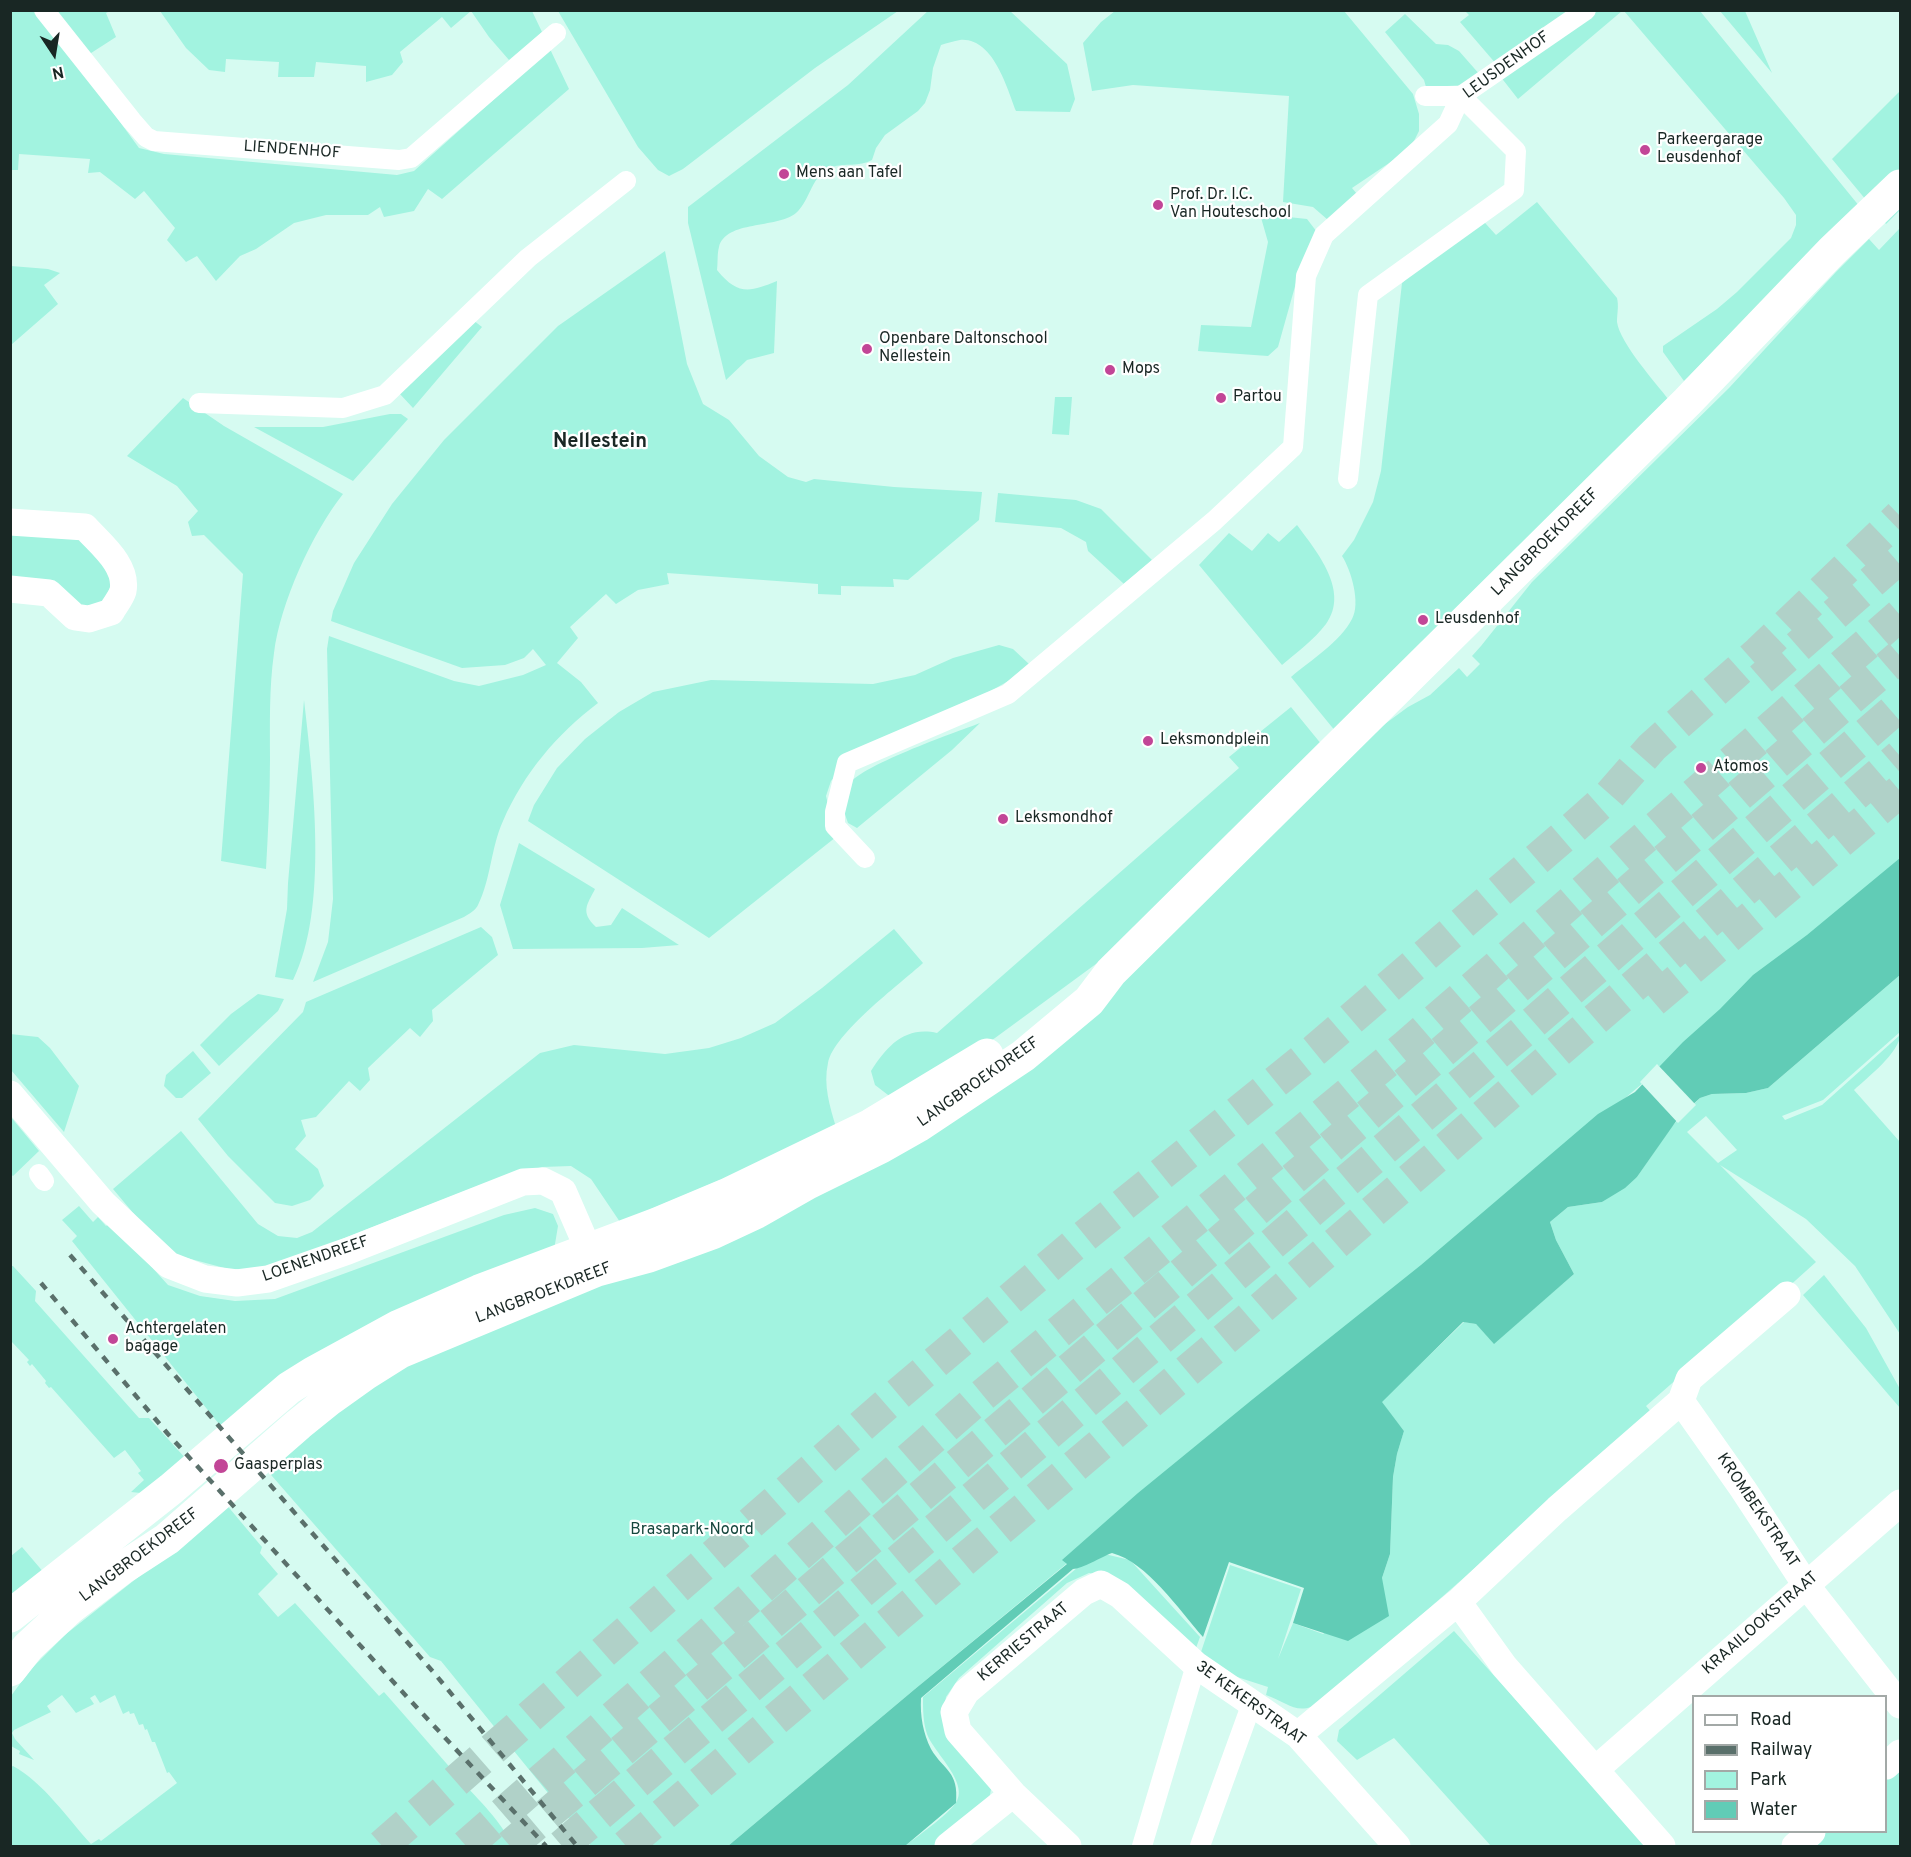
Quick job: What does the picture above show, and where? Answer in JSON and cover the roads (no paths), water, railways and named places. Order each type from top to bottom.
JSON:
[{"type":"main road","name":"LANGBROEKDREEF","points":[[10,1670],[28,1647],[71,1607],[121,1569],[167,1539],[299,1424],[365,1374],[400,1352],[592,1259],[657,1224],[726,1195],[871,1125],[996,1049],[1037,1022],[1080,988],[1110,972],[1687,402],[1832,251],[1900,186]]},
{"type":"main road","name":"LANGBROEKDREEF","points":[[10,1616],[171,1489],[245,1424],[297,1383],[399,1326],[479,1290],[592,1259]]},
{"type":"street","name":"LIENDENHOF","points":[[44,10],[139,129],[146,137],[154,141],[399,160],[411,158],[556,33]]},
{"type":"street","name":"LEUSDENHOF","points":[[865,858],[835,826],[835,812],[847,763],[1008,694],[1214,521],[1293,447],[1306,276],[1324,235],[1449,124],[1461,96],[1586,10]]},
{"type":"street","points":[[1348,479],[1368,295],[1514,190],[1516,151],[1461,96],[1425,96]]},
{"type":"street","points":[[199,403],[343,408],[385,395],[528,258],[626,181]]},
{"type":"street","points":[[10,522],[85,527],[118,564],[123,591],[111,612],[88,619],[75,617],[49,592],[10,589]]},
{"type":"street","name":"LOENENDREEF","points":[[10,1094],[103,1203],[169,1265],[205,1279],[237,1283],[268,1279],[348,1251],[523,1182],[543,1180],[563,1191],[592,1259]]},
{"type":"street","points":[[1298,1735],[1458,1602],[1557,1509],[1682,1401],[1689,1379],[1787,1295]]},
{"type":"street","name":"KROMBEKSTRAAT","points":[[1682,1401],[1806,1585],[1900,1705]]},
{"type":"street","name":"KRAAILOOKSTRAAT","points":[[1596,1769],[1900,1503]]},
{"type":"street","name":"KERRIESTRAAT","points":[[1013,1794],[958,1731],[954,1712],[966,1692],[1084,1592],[1101,1584],[1120,1594]]},
{"type":"street","name":"3E KEKERSTRAAT","points":[[1120,1594],[1196,1665],[1298,1735],[1397,1846]]},
{"type":"street","points":[[1458,1602],[1504,1666],[1662,1846]]},
{"type":"street","points":[[1142,1846],[1196,1665]]},
{"type":"street","points":[[1200,1846],[1252,1703]]},
{"type":"street","points":[[1887,1765],[1900,1753]]},
{"type":"street","points":[[948,1846],[1013,1794],[1068,1846]]},
{"type":"street","points":[[1795,1846],[1811,1833]]},
{"type":"water","points":[[1900,858],[1900,975],[1768,1088],[1746,1093],[1712,1094],[1700,1098],[1679,1117],[1637,1177],[1625,1188],[1602,1202],[1568,1207],[1550,1222],[1556,1240],[1574,1274],[1494,1344],[1476,1324],[1463,1322],[1382,1402],[1404,1431],[1393,1477],[1390,1554],[1382,1578],[1389,1616],[1348,1641],[1293,1623],[1304,1588],[1229,1562],[1203,1637],[1150,1576],[1125,1558],[1112,1553],[1073,1569],[921,1698],[926,1737],[931,1749],[953,1778],[956,1803],[905,1846],[728,1846],[1067,1564],[1062,1560],[1138,1493],[1421,1265],[1598,1114],[1635,1092],[1753,975],[1807,935]]},
{"type":"tunnel","points":[[382,1846],[897,1395],[1081,1239],[1315,1050],[1564,836],[1608,797],[1652,747],[1759,652],[1900,516]]},
{"type":"tunnel","points":[[1761,679],[1900,557]]},
{"type":"tunnel","points":[[466,1846],[973,1403],[1406,1046],[1900,615]]},
{"type":"tunnel","points":[[510,1846],[1503,1000],[1900,656]]},
{"type":"tunnel","points":[[562,1846],[1527,1028],[1900,705]]},
{"type":"tunnel","points":[[626,1846],[1245,1322],[1900,756]]},
{"type":"tunnel","points":[[1653,1001],[1900,791]]},
{"type":"railway","points":[[70,1255],[435,1674],[577,1846]]},
{"type":"railway","points":[[41,1283],[168,1434],[546,1846]]},
{"type":"place","name":"Parkeergarage Leusdenhof","points":[[1645,150]]},
{"type":"place","name":"Mens aan Tafel","points":[[784,174]]},
{"type":"place","name":"Prof. Dr. I.C. Van Houteschool","points":[[1158,205]]},
{"type":"place","name":"Openbare Daltonschool Nellestein","points":[[867,349]]},
{"type":"place","name":"Mops","points":[[1110,370]]},
{"type":"place","name":"Partou","points":[[1221,398]]},
{"type":"place","name":"Leusdenhof","points":[[1423,620]]},
{"type":"place","name":"Leksmondplein","points":[[1148,741]]},
{"type":"place","name":"Atomos","points":[[1701,768]]},
{"type":"place","name":"Leksmondhof","points":[[1003,819]]},
{"type":"place","name":"Achtergelaten bagage","points":[[113,1339]]},
{"type":"place","name":"Gaasperplas","points":[[221,1466]]},
{"type":"district","name":"Nellestein","points":[[600,443]]},
{"type":"park label","name":"Brasapark-Noord","points":[[692,1531]]}]
